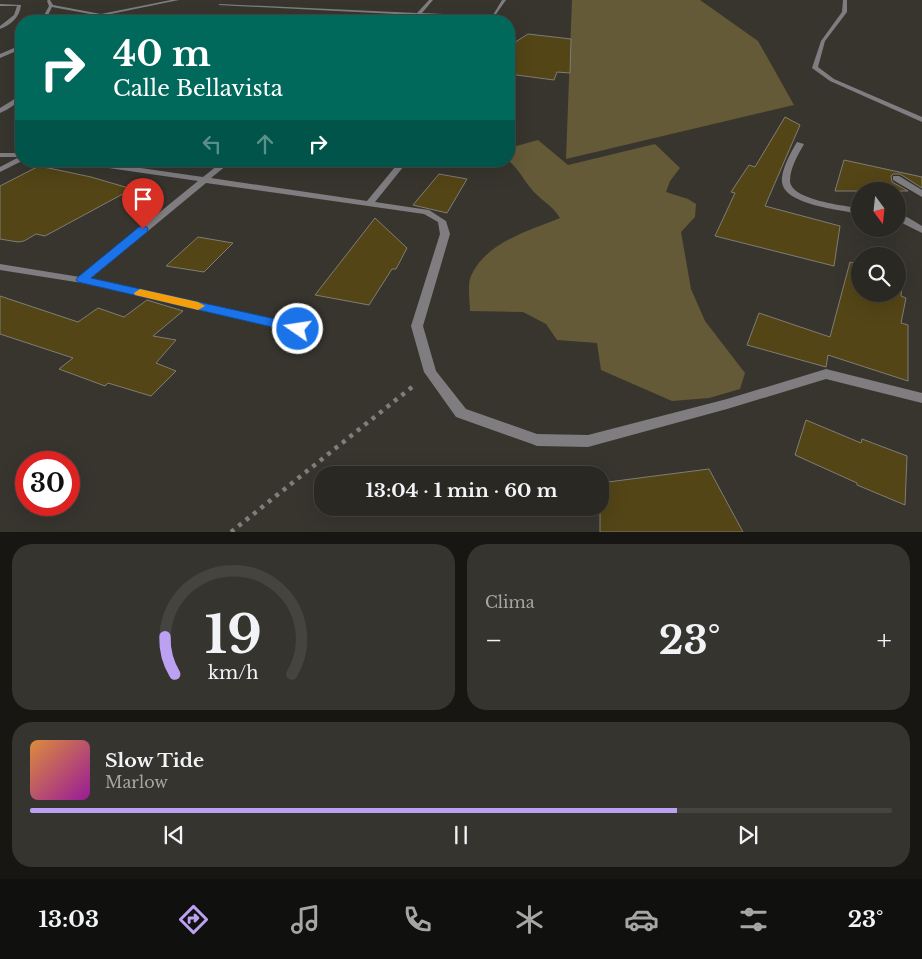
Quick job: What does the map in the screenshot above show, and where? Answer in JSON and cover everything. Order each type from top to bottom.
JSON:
[{"type":"street","points":[[47,15],[52,6],[50,0]]},
{"type":"street","points":[[106,15],[177,0]]},
{"type":"street","points":[[420,13],[431,0]]},
{"type":"street","points":[[495,15],[504,0]]},
{"type":"street","points":[[844,0],[846,6],[840,23],[824,39],[818,52],[815,68],[832,80],[892,105],[922,120]]},
{"type":"street","points":[[268,6],[274,3]]},
{"type":"street","points":[[220,4],[454,15]]},
{"type":"street","points":[[0,5],[19,5],[17,15]]},
{"type":"street","points":[[52,6],[96,15]]},
{"type":"street","points":[[0,28],[15,17]]},
{"type":"street","points":[[0,56],[15,50]]},
{"type":"street","points":[[0,111],[15,100]]},
{"type":"street","points":[[800,144],[790,163],[786,182],[791,192],[813,202],[851,209]]},
{"type":"street","points":[[0,155],[15,156]]},
{"type":"street","points":[[0,170],[15,161]]},
{"type":"street","points":[[117,167],[426,212],[442,221],[445,234],[417,326],[430,372],[461,413],[537,440],[588,441],[727,404],[826,374],[922,398]]},
{"type":"street","points":[[82,280],[220,167]]},
{"type":"street","points":[[369,204],[399,167]]},
{"type":"street","points":[[896,178],[922,194]]},
{"type":"street","points":[[906,220],[922,230]]},
{"type":"street","points":[[0,267],[82,280],[298,329]]},
{"type":"path","points":[[231,532],[430,372]]},
{"type":"shaded area","points":[[572,0],[700,0],[758,41],[794,105],[566,159]]},
{"type":"shaded area","points":[[538,140],[568,165],[655,144],[680,168],[670,181],[666,192],[688,199],[696,204],[695,217],[681,232],[691,289],[705,321],[745,373],[740,389],[709,398],[672,401],[601,370],[597,343],[557,340],[546,324],[523,312],[470,311],[469,288],[471,276],[487,254],[522,233],[560,218],[533,191],[514,167],[515,146]]},
{"type":"building","points":[[528,34],[571,39],[570,73],[557,72],[554,80],[515,75],[515,42]]},
{"type":"building","points":[[785,117],[800,125],[765,206],[840,226],[834,266],[715,236],[735,193],[731,192],[749,165],[755,167]]},
{"type":"building","points":[[844,160],[922,177],[922,188],[900,174],[893,174],[891,176],[892,182],[851,182],[851,191],[835,191]]},
{"type":"building","points":[[37,167],[44,167],[91,177],[132,189],[45,236],[36,234],[24,241],[18,242],[0,239],[0,186]]},
{"type":"building","points":[[439,174],[467,179],[447,213],[413,205]]},
{"type":"building","points":[[375,218],[407,248],[396,269],[392,269],[369,305],[315,295]]},
{"type":"building","points":[[198,237],[233,243],[204,272],[166,266]]},
{"type":"building","points":[[850,262],[851,302],[905,302],[901,323],[908,325],[908,381],[828,355],[826,367],[747,345],[759,313],[830,337]]},
{"type":"building","points":[[0,296],[78,322],[98,308],[124,317],[147,300],[183,311],[153,336],[176,340],[156,363],[176,371],[151,396],[108,383],[105,386],[59,369],[73,358],[0,334]]},
{"type":"building","points":[[806,420],[861,443],[862,439],[907,456],[905,505],[857,485],[857,483],[795,455]]},
{"type":"building","points":[[709,469],[743,532],[600,532],[600,516],[609,516],[609,482]]},
{"type":"slow traffic","points":[[140,293],[198,306]]},
{"type":"route","points":[[143,229],[82,280],[298,329]]}]
